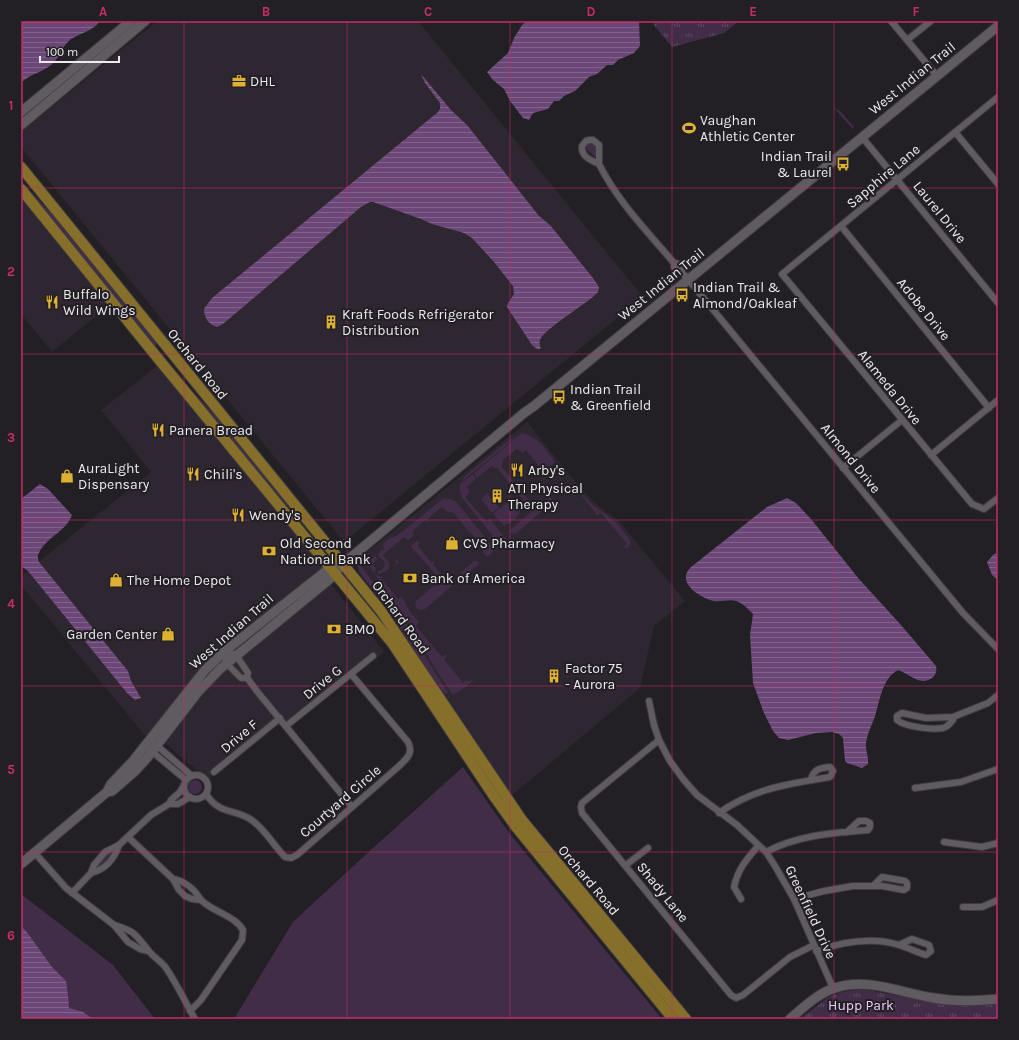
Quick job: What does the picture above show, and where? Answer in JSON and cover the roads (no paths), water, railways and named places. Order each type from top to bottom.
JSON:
[{"type":"main road","name":"Orchard Road","points":[[21,167],[382,611],[522,820],[686,1019]]},
{"type":"main road","name":"Orchard Road","points":[[21,190],[392,643],[516,827],[674,1019]]},
{"type":"street","points":[[21,112],[131,21]]},
{"type":"street","points":[[21,125],[146,21]]},
{"type":"street","points":[[891,21],[936,76]]},
{"type":"street","points":[[907,40],[931,21]]},
{"type":"street","name":"West Indian Trail","points":[[151,745],[192,685],[205,670],[225,652],[343,564],[524,413],[998,26]]},
{"type":"street","name":"Sapphire Lane","points":[[782,274],[998,97]]},
{"type":"street","points":[[955,132],[998,184]]},
{"type":"street","name":"Laurel Drive","points":[[862,137],[998,302]]},
{"type":"street","name":"Almond Drive","points":[[599,164],[622,203],[674,263],[678,264],[682,272],[962,613],[998,649]]},
{"type":"street","name":"Adobe Drive","points":[[841,226],[989,408]]},
{"type":"street","name":"Alameda Drive","points":[[782,274],[972,504],[984,509],[998,498]]},
{"type":"street","points":[[931,455],[998,400]]},
{"type":"street","points":[[843,468],[902,420]]},
{"type":"street","name":"West Indian Trail","points":[[21,864],[107,792],[111,784],[151,745],[226,663],[282,618],[333,570]]},
{"type":"street","points":[[247,678],[241,678],[226,663],[225,652],[236,656],[248,673],[247,678],[352,807]]},
{"type":"street","name":"Drive G","points":[[286,726],[373,656]]},
{"type":"street","name":"Courtyard Circle","points":[[206,794],[210,800],[222,810],[244,816],[253,821],[285,857],[288,858],[297,855],[407,759],[410,753],[408,742],[351,674]]},
{"type":"street","points":[[953,717],[953,720],[946,727],[933,729],[900,723],[897,720],[898,716],[902,713],[926,718],[953,717],[988,703],[998,695]]},
{"type":"street","name":"Greenfield Drive","points":[[649,702],[659,740],[670,761],[683,779],[697,795],[737,825],[766,852],[786,883],[833,988]]},
{"type":"street","name":"Drive F","points":[[214,772],[280,718]]},
{"type":"street","name":"Shady Lane","points":[[659,740],[582,803],[582,813],[731,994],[736,998],[743,995],[790,957],[815,948]]},
{"type":"street","points":[[151,745],[192,776],[200,776],[205,779],[207,783],[208,788],[206,794],[198,798],[190,797],[178,804],[169,804]]},
{"type":"street","points":[[151,745],[185,783],[186,793],[190,797]]},
{"type":"street","points":[[915,788],[961,782],[998,769]]},
{"type":"street","points":[[72,893],[91,873],[94,864],[105,852],[119,845],[151,815],[169,804],[192,776]]},
{"type":"street","points":[[719,813],[736,801],[754,794],[784,784],[811,780]]},
{"type":"street","points":[[766,852],[775,847],[798,839],[847,832]]},
{"type":"street","points":[[128,837],[173,879],[179,890],[185,896],[192,899],[201,900],[237,923],[243,930],[242,940],[201,1000],[190,1010]]},
{"type":"street","points":[[944,842],[982,847],[998,843]]},
{"type":"street","points":[[91,873],[100,871],[109,864],[116,855],[119,845]]},
{"type":"street","points":[[741,898],[734,887],[737,877],[742,865],[758,846]]},
{"type":"street","points":[[626,865],[648,848]]},
{"type":"street","points":[[34,852],[62,884],[114,925],[128,942],[140,949],[148,951]]},
{"type":"street","points":[[794,899],[839,888],[873,886],[904,890],[907,888],[905,881],[886,877],[882,877],[873,886]]},
{"type":"street","points":[[173,879],[180,880],[190,886],[198,894],[201,900]]},
{"type":"street","points":[[963,907],[982,907],[998,900]]},
{"type":"street","points":[[114,925],[132,932],[138,937],[148,951],[160,961],[166,968],[195,1019]]},
{"type":"street","points":[[815,948],[850,942],[877,941],[899,945]]},
{"type":"street","points":[[790,1019],[818,996],[833,988],[854,985],[869,984],[945,1000],[973,1001],[998,999]]},
{"type":"place","name":"DHL","points":[[239,81]]},
{"type":"place","name":"Vaughan Athletic Center","points":[[689,128]]},
{"type":"place","name":"Indian Trail & Laurel","points":[[843,164]]},
{"type":"place","name":"Indian Trail & Almond/Oakleaf","points":[[682,295]]},
{"type":"place","name":"Buffalo Wild Wings","points":[[52,302]]},
{"type":"place","name":"Kraft Foods Refrigerator Distribution","points":[[331,322]]},
{"type":"place","name":"Indian Trail & Greenfield","points":[[559,397]]},
{"type":"place","name":"Panera Bread","points":[[158,430]]},
{"type":"place","name":"Arby's","points":[[517,470]]},
{"type":"place","name":"Chili's","points":[[193,474]]},
{"type":"place","name":"AuraLight Dispensary","points":[[67,476]]},
{"type":"place","name":"ATI Physical Therapy","points":[[497,496]]},
{"type":"place","name":"Wendy's","points":[[238,515]]},
{"type":"place","name":"CVS Pharmacy","points":[[452,543]]},
{"type":"place","name":"Old Second National Bank","points":[[269,551]]},
{"type":"place","name":"Bank of America","points":[[410,578]]},
{"type":"place","name":"The Home Depot","points":[[116,580]]},
{"type":"place","name":"BMO","points":[[334,629]]},
{"type":"place","name":"Garden Center","points":[[168,634]]},
{"type":"place","name":"Factor 75 - Aurora","points":[[554,676]]},
{"type":"park label","name":"Hupp Park","points":[[861,1005]]}]
